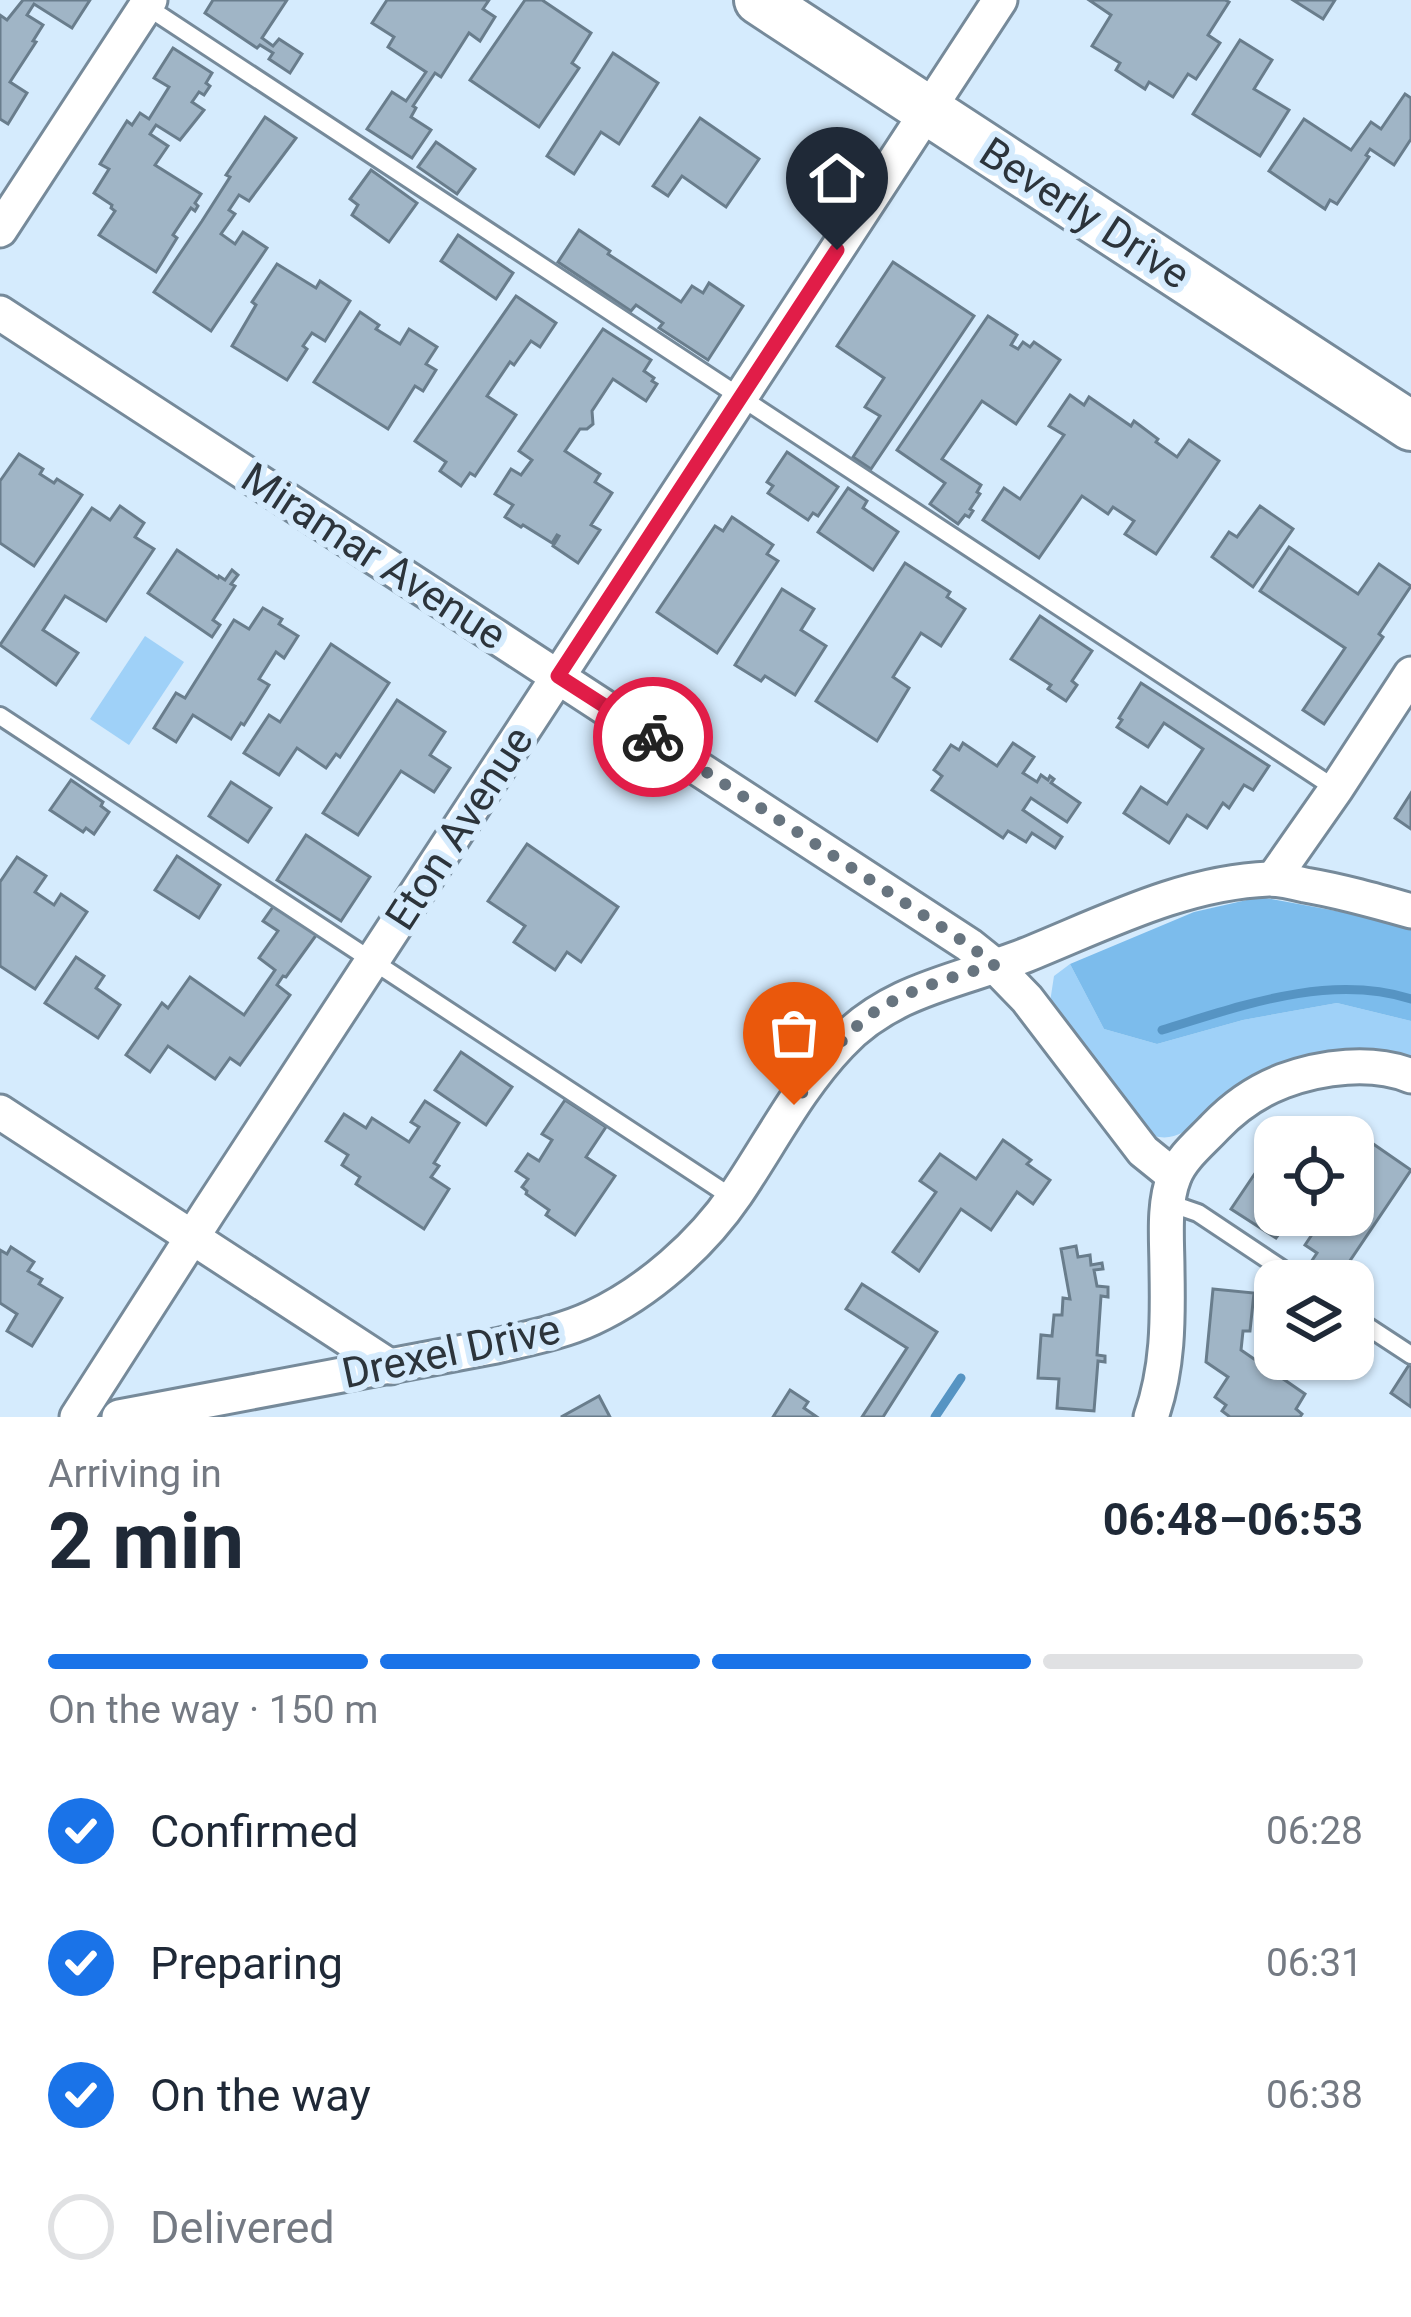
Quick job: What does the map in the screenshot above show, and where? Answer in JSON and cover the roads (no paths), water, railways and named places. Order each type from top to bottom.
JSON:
[{"type":"street","name":"Beverly Drive","points":[[759,0],[1411,426]]},
{"type":"street","name":"Eton Avenue","points":[[77,1417],[1000,0]]},
{"type":"street","points":[[0,230],[144,2]]},
{"type":"street","name":"Miramar Avenue","points":[[0,313],[969,945],[1027,999],[1171,1190]]},
{"type":"street","points":[[1273,879],[1411,674]]},
{"type":"street","name":"Drexel Drive","points":[[118,1417],[496,1346],[594,1317],[646,1284],[700,1239],[733,1198],[814,1074],[868,1017],[942,981],[1215,886],[1273,879],[1411,911]]},
{"type":"street","points":[[1150,1417],[1167,1354],[1171,1190],[1192,1151],[1228,1114],[1264,1088],[1299,1075],[1366,1067],[1411,1076]]},
{"type":"street","points":[[0,1112],[391,1367]]},
{"type":"lane","points":[[144,2],[1336,789]]},
{"type":"lane","points":[[0,716],[733,1198]]},
{"type":"lane","points":[[1171,1190],[1268,1260]]},
{"type":"lane","points":[[1374,1331],[1411,1355]]},
{"type":"waterway","points":[[1162,1030],[1254,1003],[1317,991],[1380,992],[1411,999]]},
{"type":"waterway","points":[[935,1417],[961,1378]]}]
